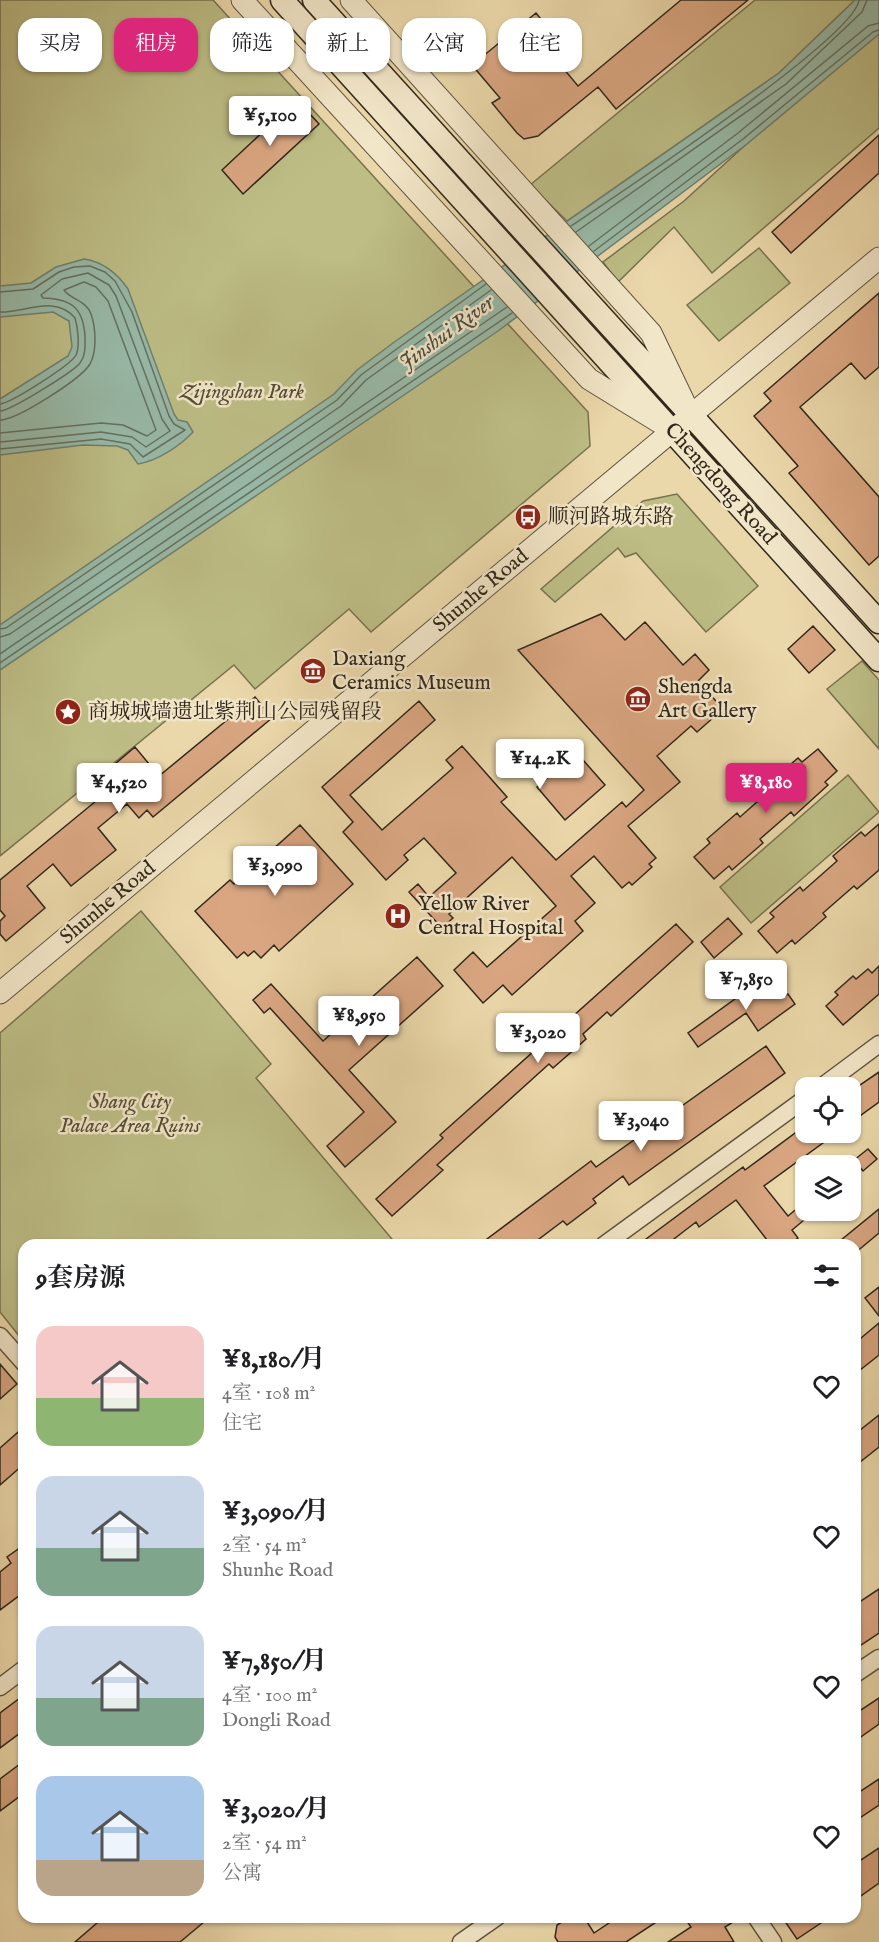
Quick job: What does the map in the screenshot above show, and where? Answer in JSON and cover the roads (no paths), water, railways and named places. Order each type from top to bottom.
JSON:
[{"type":"main road","name":"Chengdong Road","points":[[282,0],[879,660]]},
{"type":"main road","name":"Chengdong Road","points":[[314,0],[879,622]]},
{"type":"street","points":[[242,0],[589,379],[672,430]]},
{"type":"street","points":[[351,0],[651,333],[690,413]]},
{"type":"street","name":"Shunhe Road","points":[[0,993],[690,413],[879,258]]},
{"type":"street","points":[[835,1077],[879,1044]]},
{"type":"street","points":[[612,1239],[795,1106]]},
{"type":"street","points":[[0,1336],[18,1356]]},
{"type":"street","points":[[861,1670],[879,1658]]},
{"type":"street","points":[[0,1687],[18,1674]]},
{"type":"street","points":[[460,1942],[488,1923]]},
{"type":"street","points":[[760,1923],[773,1942]]},
{"type":"water","name":"Jinshui River","points":[[855,0],[879,0],[879,34],[747,144],[498,331],[0,670],[0,625],[334,394],[357,370],[393,343],[779,73]]},
{"type":"water","points":[[84,259],[109,269],[128,289],[174,414],[178,420],[187,422],[193,432],[168,452],[153,460],[138,464],[128,450],[117,446],[83,445],[0,455],[0,399],[68,356],[72,347],[69,321],[53,312],[0,317],[0,286],[31,283],[56,267]]},
{"type":"place","name":"顺河路城东路","points":[[528,517]]},
{"type":"place","name":"Daxiang Ceramics Museum","points":[[313,671]]},
{"type":"place","name":"Shengda Art Gallery","points":[[638,699]]},
{"type":"place","name":"商城城墙遗址紫荆山公园残留段","points":[[68,712]]},
{"type":"place","name":"Yellow River Central Hospital","points":[[398,916]]},
{"type":"park label","name":"Zijingshan Park","points":[[242,392]]},
{"type":"park label","name":"Shang City Palace Area Ruins","points":[[130,1114]]}]
